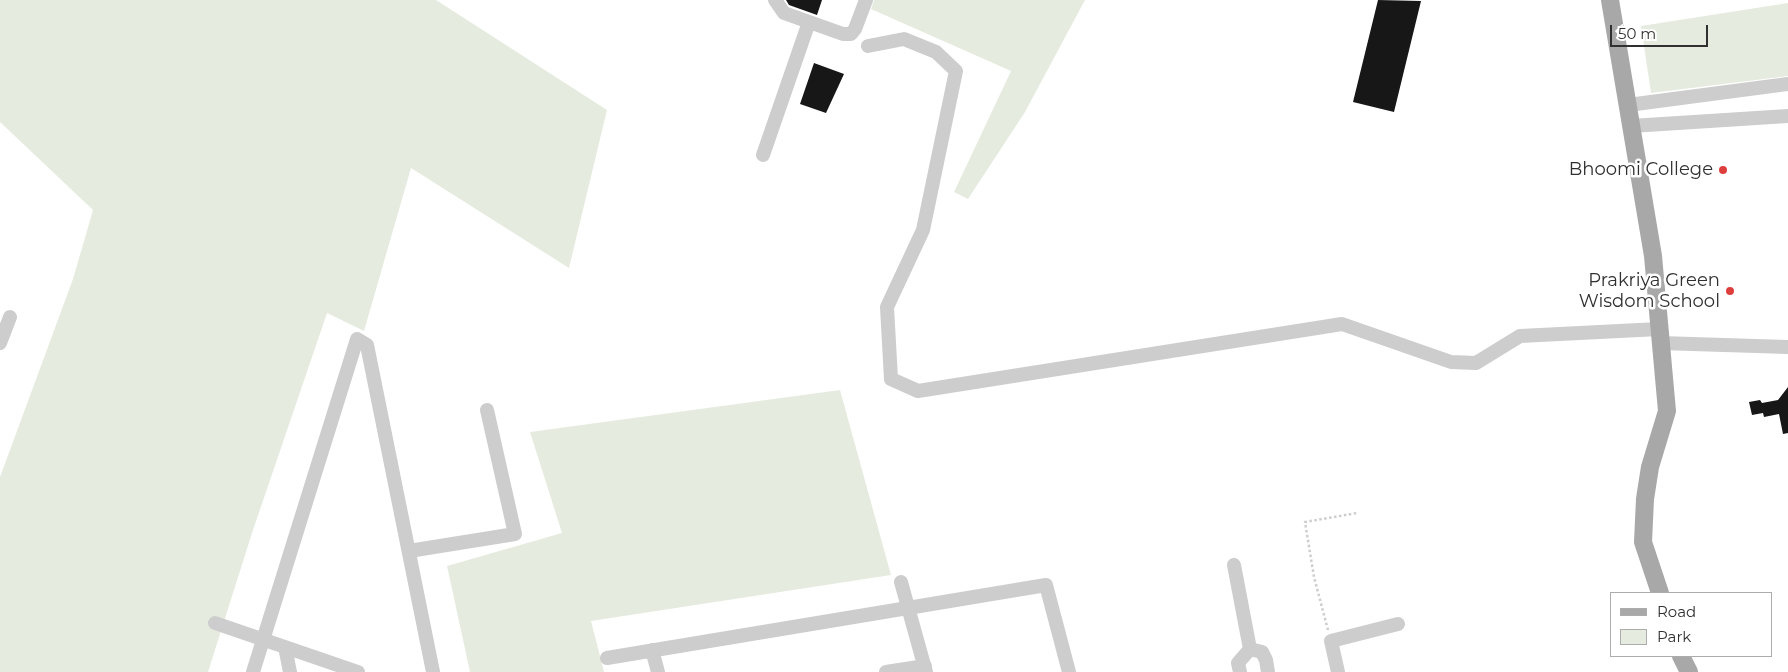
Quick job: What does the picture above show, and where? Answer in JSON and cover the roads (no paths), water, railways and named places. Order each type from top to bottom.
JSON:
[{"type":"main road","points":[[1610,0],[1653,256],[1666,411],[1650,467],[1645,499],[1644,542],[1660,592]]},
{"type":"main road","points":[[1682,657],[1689,672]]},
{"type":"street","points":[[775,0],[784,13],[843,34],[851,34],[855,29],[866,0]]},
{"type":"street","points":[[763,155],[809,22]]},
{"type":"street","points":[[868,46],[904,39],[936,52],[956,71],[922,230],[887,308],[892,379],[918,391],[1342,324],[1451,362],[1476,363],[1520,336],[1659,336],[1788,347]]},
{"type":"street","points":[[1628,105],[1788,84]]},
{"type":"street","points":[[1631,126],[1788,116]]},
{"type":"street","points":[[0,343],[10,316]]},
{"type":"street","points":[[253,672],[357,339],[367,345],[433,672]]},
{"type":"street","points":[[409,550],[515,534],[486,410]]},
{"type":"street","points":[[1234,564],[1250,649]]},
{"type":"street","points":[[886,672],[926,669],[901,582]]},
{"type":"street","points":[[607,658],[1046,586],[1069,672]]},
{"type":"street","points":[[214,623],[358,672]]},
{"type":"street","points":[[1338,672],[1331,641],[1398,624]]},
{"type":"street","points":[[285,647],[290,672]]},
{"type":"street","points":[[1240,672],[1238,663],[1250,649]]},
{"type":"street","points":[[1250,649],[1262,652],[1266,660],[1268,672]]},
{"type":"street","points":[[652,650],[658,672]]},
{"type":"place","name":"Bhoomi College","points":[[1723,170]]},
{"type":"place","name":"Prakriya Green Wisdom School","points":[[1730,291]]}]
